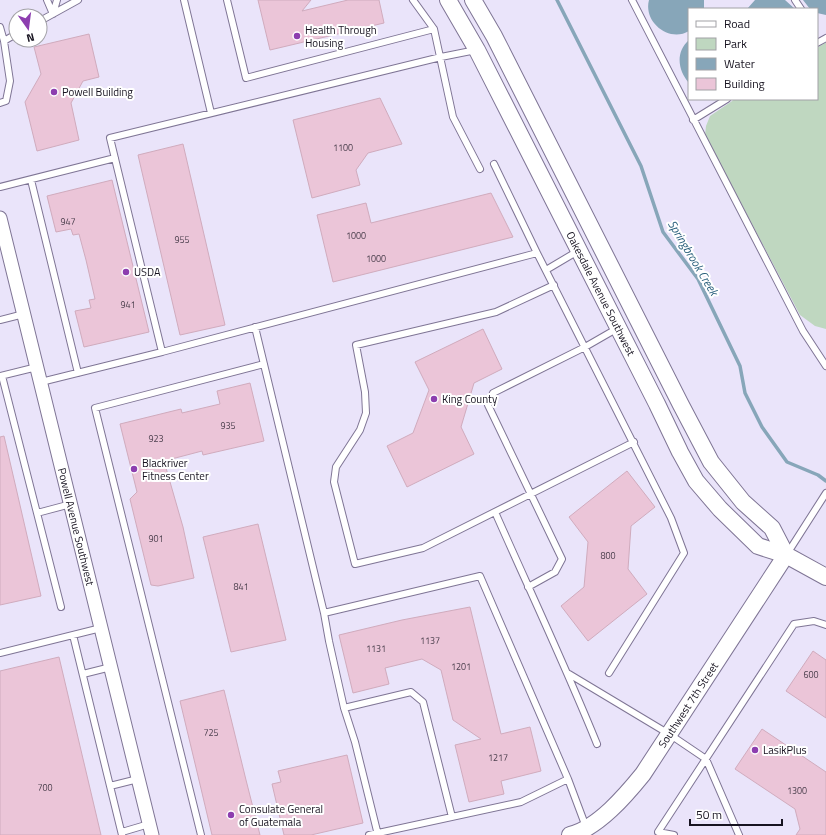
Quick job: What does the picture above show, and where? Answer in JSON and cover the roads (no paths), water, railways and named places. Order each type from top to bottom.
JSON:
[{"type":"street","name":"Oakesdale Avenue Southwest","points":[[448,0],[477,50],[696,481],[720,509],[758,546],[786,555],[826,577]]},
{"type":"street","points":[[462,0],[480,31],[477,50]]},
{"type":"street","name":"Oakesdale Avenue Southwest","points":[[473,0],[498,43],[711,462],[742,502],[772,528],[786,555]]},
{"type":"street","name":"Powell Avenue Southwest","points":[[0,218],[2,232],[24,314],[102,628],[150,830]]},
{"type":"street","points":[[578,251],[601,269],[648,358],[664,372]]},
{"type":"street","name":"Southwest 7th Street","points":[[578,833],[602,817],[624,798],[643,774],[786,555]]},
{"type":"lane","points":[[47,0],[53,14]]},
{"type":"lane","points":[[53,14],[57,0]]},
{"type":"lane","points":[[48,17],[78,0]]},
{"type":"lane","points":[[184,0],[211,114]]},
{"type":"lane","points":[[227,0],[246,78],[434,29]]},
{"type":"lane","points":[[413,0],[434,29],[453,117],[480,169]]},
{"type":"lane","points":[[632,0],[803,331],[824,357],[826,366]]},
{"type":"lane","points":[[0,27],[4,41],[10,81],[6,101],[0,103]]},
{"type":"lane","points":[[4,41],[8,39]]},
{"type":"lane","points":[[162,352],[110,138],[441,57],[477,50]]},
{"type":"lane","points":[[693,120],[725,100]]},
{"type":"lane","points":[[0,187],[115,158]]},
{"type":"lane","points":[[494,164],[537,253],[634,442],[671,518],[684,553],[609,673]]},
{"type":"lane","points":[[31,180],[78,373]]},
{"type":"lane","points":[[546,270],[578,251]]},
{"type":"lane","points":[[41,382],[162,352],[537,253]]},
{"type":"lane","points":[[554,285],[496,312],[356,345],[365,392],[366,413],[360,430],[336,467],[334,482],[356,564],[423,548],[634,442]]},
{"type":"lane","points":[[0,320],[24,314]]},
{"type":"lane","points":[[255,327],[324,613],[344,708],[355,742],[377,834]]},
{"type":"lane","points":[[528,587],[555,572],[562,559],[488,405],[493,393],[585,347],[618,328]]},
{"type":"lane","points":[[201,835],[95,408],[264,364]]},
{"type":"lane","points":[[37,367],[1,376],[61,607]]},
{"type":"lane","points":[[786,555],[826,493]]},
{"type":"lane","points":[[37,513],[71,504]]},
{"type":"lane","points":[[495,512],[568,673],[597,744]]},
{"type":"lane","points":[[324,613],[480,576],[568,779],[578,833]]},
{"type":"lane","points":[[674,835],[658,832],[794,624],[814,621],[826,625]]},
{"type":"lane","points":[[0,653],[102,628]]},
{"type":"lane","points":[[73,635],[122,833],[150,830]]},
{"type":"lane","points":[[83,674],[111,667]]},
{"type":"lane","points":[[568,673],[669,734],[706,759],[739,835]]},
{"type":"lane","points":[[344,708],[411,692],[423,702],[452,817]]},
{"type":"lane","points":[[110,786],[138,779]]},
{"type":"lane","points":[[369,835],[521,802],[568,779]]},
{"type":"water","points":[[649,0],[704,0],[704,8],[688,8],[688,31],[681,34],[673,34],[659,28],[650,16],[648,8]]},
{"type":"water","points":[[755,0],[785,0],[794,8],[748,8]]},
{"type":"water","points":[[803,0],[826,0],[826,15],[818,13],[818,8],[809,8]]},
{"type":"water","points":[[688,41],[688,82],[680,67],[680,56]]},
{"type":"waterway","name":"Springbrook Creek","points":[[557,0],[641,166],[663,232],[698,279],[740,366],[745,393],[762,427],[787,462],[818,475],[826,481]]},
{"type":"place","name":"Health Through Housing","points":[[297,36]]},
{"type":"place","name":"Powell Building","points":[[54,92]]},
{"type":"place","name":"USDA","points":[[126,272]]},
{"type":"place","name":"King County","points":[[434,399]]},
{"type":"place","name":"Blackriver Fitness Center","points":[[134,469]]},
{"type":"place","name":"LasikPlus","points":[[755,750]]},
{"type":"place","name":"Consulate General of Guatemala","points":[[231,815]]}]
